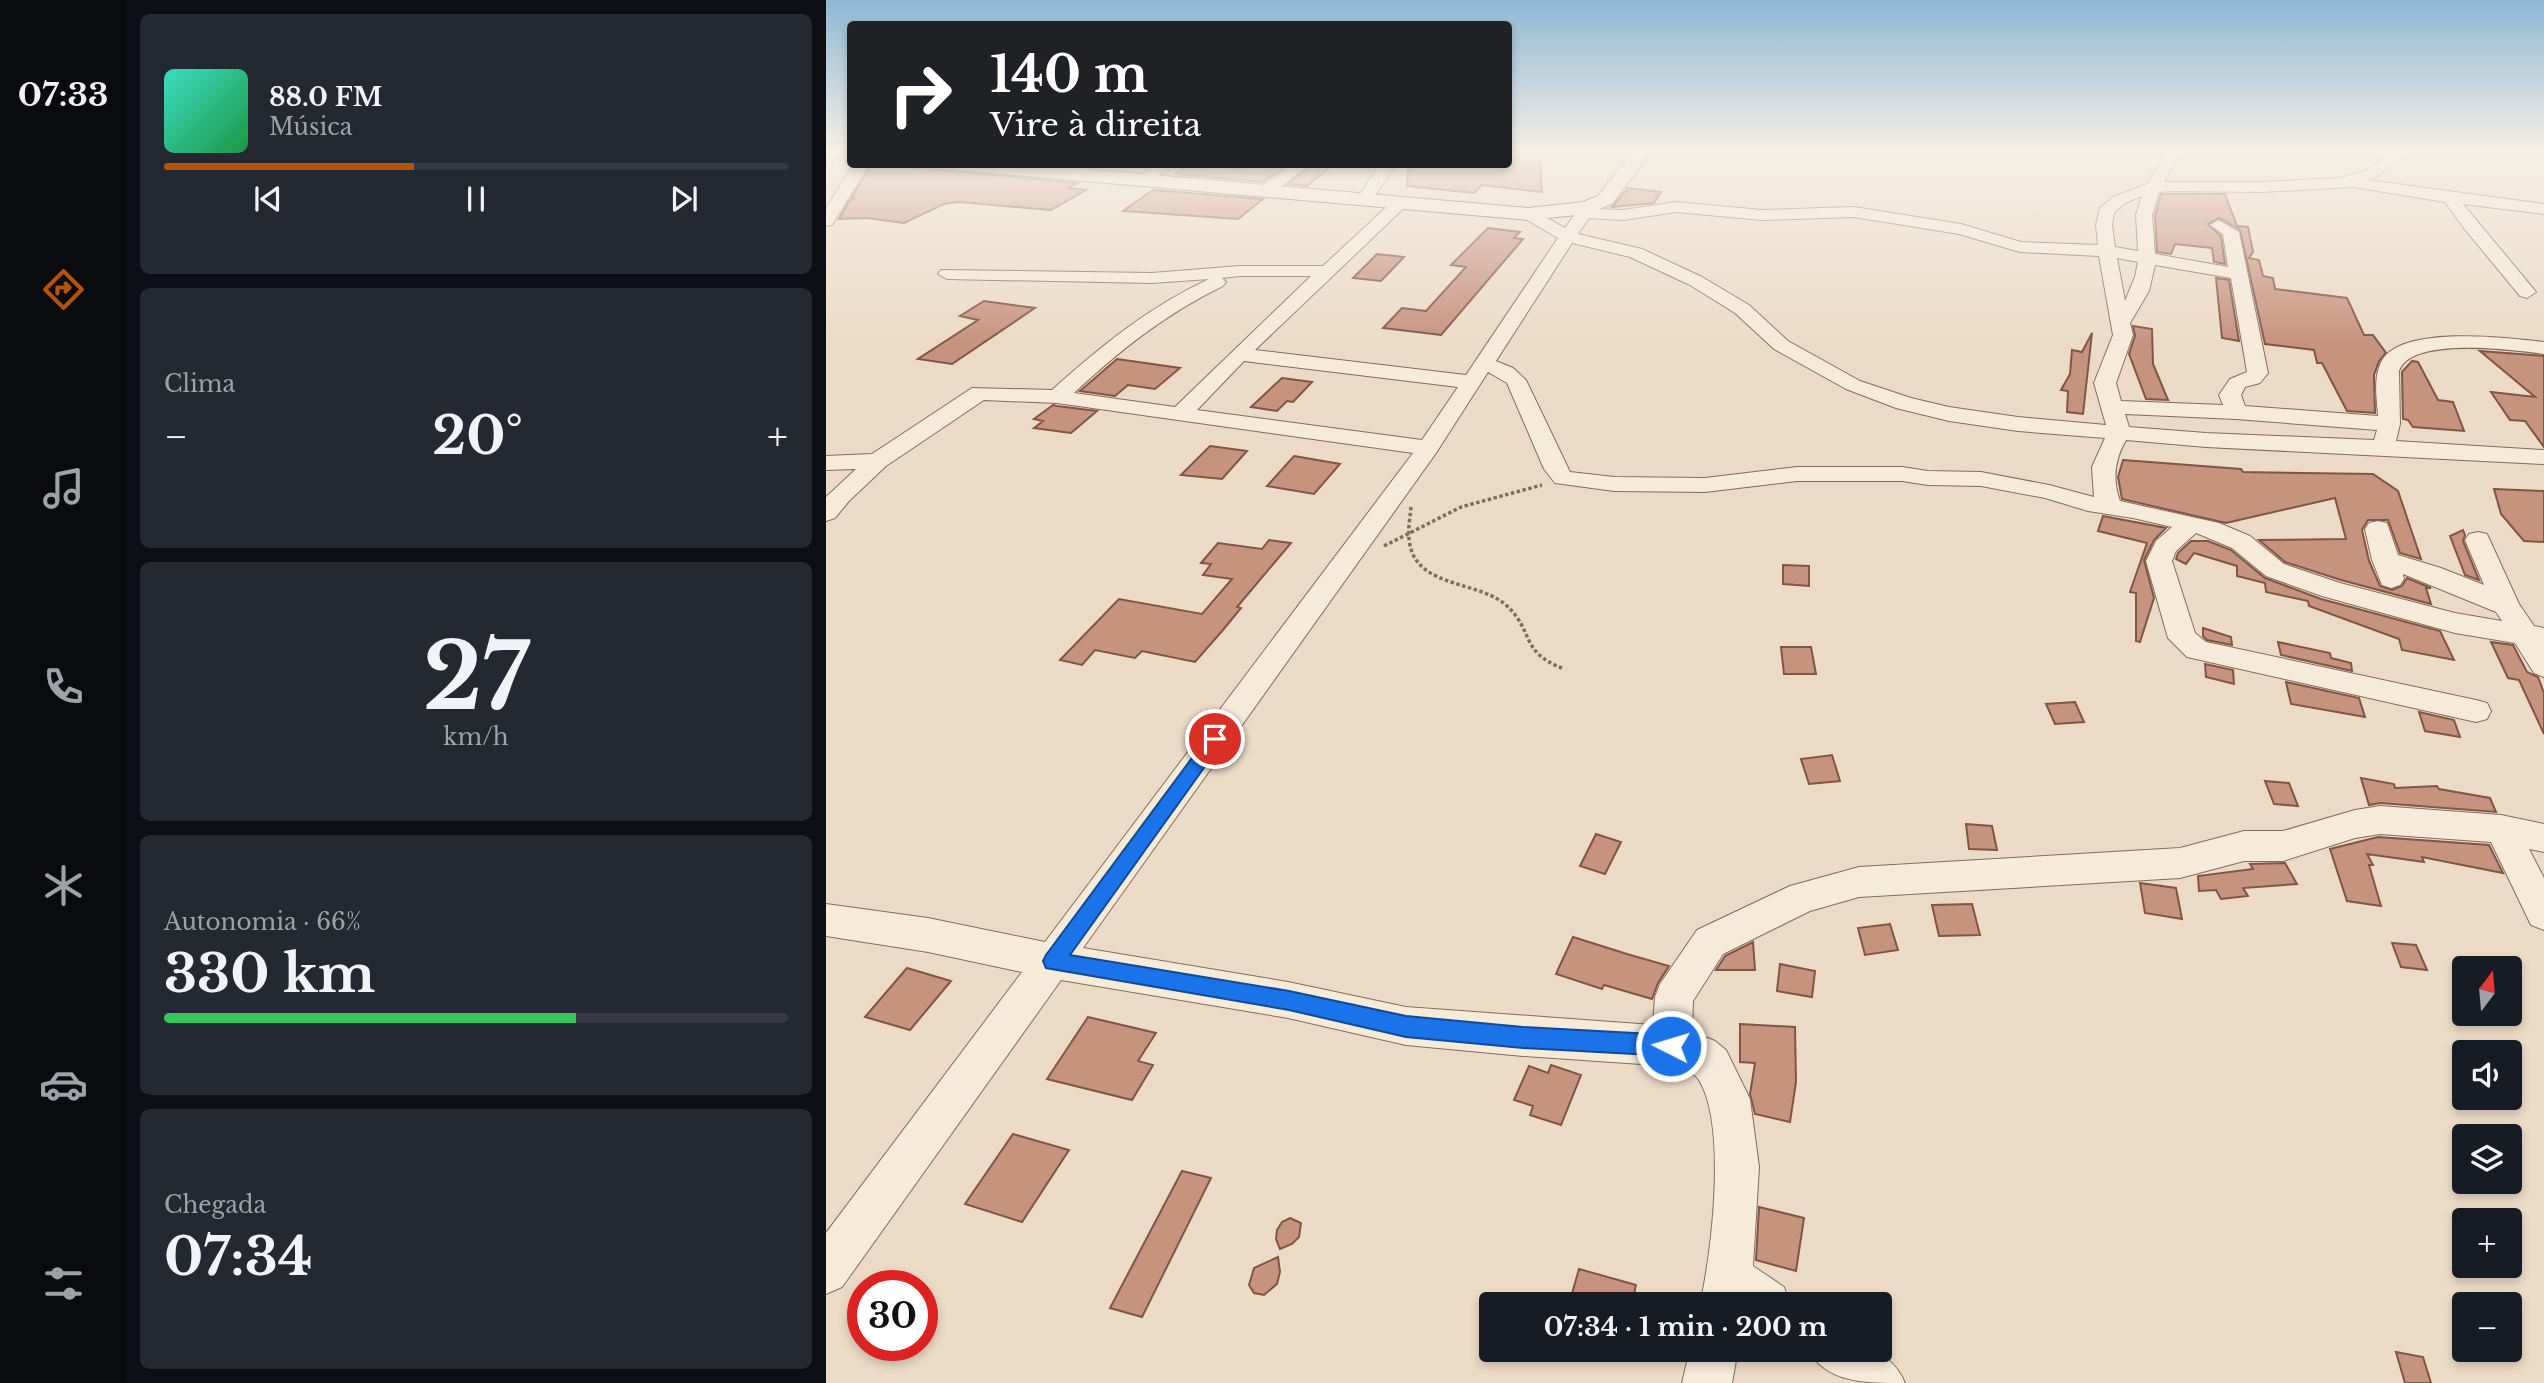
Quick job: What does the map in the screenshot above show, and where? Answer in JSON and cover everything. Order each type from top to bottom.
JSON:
[{"type":"main road","points":[[1544,216],[1580,219],[1584,216]]},
{"type":"street","points":[[1181,413],[1239,354],[1388,216]]},
{"type":"street","points":[[1544,216],[1580,219],[1617,216]]},
{"type":"street","points":[[1876,216],[1961,229],[2028,248],[2108,251],[2233,273],[2238,266]]},
{"type":"street","points":[[2105,216],[2104,225],[2123,335],[2105,383],[2120,433]]},
{"type":"street","points":[[2120,324],[2136,300],[2146,272],[2143,216]]},
{"type":"street","points":[[2462,216],[2471,230],[2507,263],[2528,292]]},
{"type":"street","points":[[2517,216],[2544,226]]},
{"type":"street","points":[[826,1271],[1428,448],[1580,219]]},
{"type":"street","points":[[1580,219],[1636,253],[1696,281],[1742,309],[1782,345],[1853,385],[1904,403],[1949,414],[2018,424],[2120,433],[2206,440],[2544,457]]},
{"type":"street","points":[[2218,225],[2231,232],[2258,373],[2253,379],[2237,383],[2230,395],[2236,412]]},
{"type":"street","points":[[947,274],[1152,278],[1240,271],[1328,271]]},
{"type":"street","points":[[1057,397],[1110,348],[1148,318],[1183,297],[1240,271]]},
{"type":"street","points":[[2381,447],[2389,424],[2388,380],[2393,360],[2398,355],[2438,344],[2489,343],[2544,348]]},
{"type":"street","points":[[1239,354],[1478,373],[1506,372],[1516,380],[1552,460],[1563,478],[1614,484],[1705,485],[1797,474],[1902,474],[1922,478],[1981,479],[2191,524],[2232,537],[2275,570],[2332,590],[2455,623],[2535,636]]},
{"type":"street","points":[[826,513],[840,496],[878,461],[980,393],[1057,397],[1428,448]]},
{"type":"street","points":[[2112,407],[2236,412],[2389,424]]},
{"type":"street","points":[[2109,505],[2102,478],[2104,464],[2110,445],[2120,433]]},
{"type":"street","points":[[826,463],[878,461]]},
{"type":"street","points":[[2191,524],[2165,547],[2160,561],[2182,638],[2187,645],[2197,650],[2476,711]]},
{"type":"street","points":[[2378,528],[2400,610]]},
{"type":"street","points":[[2478,540],[2507,605],[2535,636],[2544,666]]},
{"type":"street","points":[[2385,560],[2432,574],[2507,605]]},
{"type":"street","points":[[1671,1046],[1674,997],[1710,942],[1803,897],[1858,882],[2180,863],[2244,846],[2283,846],[2356,824],[2380,820],[2501,830],[2544,838]]},
{"type":"street","points":[[2501,830],[2544,914]]},
{"type":"street","points":[[826,920],[928,935],[1053,961],[1289,1000],[1406,1026],[1523,1037],[1671,1046],[1701,1055],[1712,1064],[1729,1099],[1737,1167],[1726,1290]]},
{"type":"street","points":[[1707,1383],[1711,1362]]},
{"type":"street","points":[[1850,1362],[1880,1383]]},
{"type":"path","points":[[1345,562],[1392,543],[1461,507],[1563,478]]},
{"type":"path","points":[[1405,479],[1411,510],[1409,532],[1412,553],[1438,578],[1482,591],[1505,603],[1519,621],[1539,658],[1562,668]]},
{"type":"building","points":[[841,216],[920,216],[904,223],[867,218],[839,219]]},
{"type":"building","points":[[1188,216],[1242,216],[1238,219]]},
{"type":"building","points":[[2155,216],[2233,216],[2237,226],[2248,227],[2253,252],[2249,258],[2259,260],[2263,276],[2273,278],[2275,289],[2347,298],[2364,335],[2373,335],[2386,353],[2379,361],[2374,375],[2375,413],[2347,411],[2322,363],[2317,363],[2314,350],[2265,344],[2240,230],[2219,218],[2208,224],[2221,236],[2225,264],[2214,262],[2212,248],[2175,244],[2171,254],[2157,252]]},
{"type":"building","points":[[1488,228],[1520,232],[1514,238],[1523,239],[1441,335],[1383,328],[1402,308],[1426,311],[1466,267],[1451,265]]},
{"type":"building","points":[[1377,254],[1404,257],[1381,281],[1353,278]]},
{"type":"building","points":[[2216,278],[2229,280],[2239,341],[2222,338]]},
{"type":"building","points":[[984,301],[1035,308],[952,364],[918,359],[978,320],[960,316]]},
{"type":"building","points":[[2133,326],[2152,329],[2153,364],[2168,400],[2146,399],[2129,354],[2135,336]]},
{"type":"building","points":[[2092,333],[2083,414],[2067,412],[2068,391],[2061,390],[2070,374],[2072,350],[2082,352]]},
{"type":"building","points":[[2480,351],[2544,356],[2544,447],[2525,421],[2510,420],[2491,392],[2535,397]]},
{"type":"building","points":[[1117,359],[1180,368],[1155,389],[1128,385],[1115,396],[1080,391]]},
{"type":"building","points":[[2412,361],[2418,362],[2438,400],[2453,402],[2464,431],[2413,427],[2408,420],[2403,419],[2402,372]]},
{"type":"building","points":[[1282,378],[1312,382],[1293,402],[1287,401],[1277,411],[1251,407]]},
{"type":"building","points":[[1053,405],[1097,411],[1071,433],[1034,428],[1043,421],[1034,419]]},
{"type":"building","points":[[1210,446],[1247,451],[1222,479],[1181,475]]},
{"type":"building","points":[[1294,456],[1340,464],[1314,494],[1267,486]]},
{"type":"building","points":[[2123,460],[2241,469],[2243,472],[2373,474],[2398,491],[2421,559],[2400,553],[2388,520],[2368,520],[2362,530],[2369,561],[2380,586],[2392,590],[2402,586],[2407,578],[2431,588],[2426,588],[2431,604],[2285,562],[2259,540],[2346,539],[2335,498],[2226,523],[2122,499],[2118,477]]},
{"type":"building","points":[[2494,489],[2544,491],[2544,542],[2524,541],[2501,514]]},
{"type":"building","points":[[2103,516],[2166,528],[2154,540],[2144,560],[2154,598],[2140,642],[2136,641],[2136,593],[2130,592],[2147,543],[2098,531]]},
{"type":"building","points":[[2463,530],[2463,541],[2479,580],[2465,575],[2450,536]]},
{"type":"building","points":[[1269,540],[1291,543],[1195,662],[1142,651],[1135,658],[1095,650],[1082,665],[1060,660],[1119,599],[1202,614],[1232,579],[1203,575],[1211,564],[1201,563],[1218,543],[1262,549]]},
{"type":"building","points":[[2191,541],[2208,541],[2231,550],[2265,578],[2321,599],[2440,631],[2454,660],[2402,650],[2399,639],[2309,606],[2308,601],[2266,592],[2265,583],[2237,576],[2237,566],[2194,553],[2186,564],[2176,559],[2178,553]]},
{"type":"building","points":[[1783,565],[1809,566],[1809,586],[1783,584]]},
{"type":"building","points":[[2203,628],[2231,637],[2232,645],[2207,640],[2203,636]]},
{"type":"building","points":[[2278,642],[2330,653],[2331,658],[2351,663],[2352,671],[2281,655]]},
{"type":"building","points":[[2491,642],[2513,645],[2527,672],[2538,677],[2544,693],[2544,734],[2519,680],[2508,678]]},
{"type":"building","points":[[1781,647],[1811,647],[1816,674],[1784,674]]},
{"type":"building","points":[[2205,664],[2233,670],[2234,684],[2206,677]]},
{"type":"building","points":[[2286,682],[2359,698],[2365,717],[2291,704]]},
{"type":"building","points":[[2075,702],[2084,722],[2055,724],[2046,704]]},
{"type":"building","points":[[2419,712],[2454,720],[2460,737],[2425,731]]},
{"type":"building","points":[[1832,755],[1840,781],[1809,784],[1801,759]]},
{"type":"building","points":[[2361,778],[2394,784],[2395,788],[2437,786],[2439,789],[2490,798],[2496,812],[2380,803],[2369,805]]},
{"type":"building","points":[[2265,781],[2289,783],[2298,806],[2274,804]]},
{"type":"building","points":[[1966,824],[1992,826],[1997,850],[1969,849]]},
{"type":"building","points":[[1596,834],[1621,842],[1605,874],[1580,866]]},
{"type":"building","points":[[2378,837],[2489,845],[2503,873],[2422,857],[2424,862],[2367,854],[2373,865],[2369,865],[2381,906],[2347,901],[2330,849]]},
{"type":"building","points":[[2285,863],[2297,884],[2243,888],[2248,896],[2221,899],[2216,890],[2199,891],[2198,876],[2253,869],[2250,864]]},
{"type":"building","points":[[2140,883],[2176,888],[2182,919],[2145,913]]},
{"type":"building","points":[[1972,904],[1980,935],[1939,936],[1932,905]]},
{"type":"building","points":[[1890,924],[1898,950],[1865,955],[1858,928]]},
{"type":"building","points":[[1573,937],[1669,966],[1652,999],[1604,985],[1602,989],[1556,974]]},
{"type":"building","points":[[1753,942],[1755,970],[1716,970],[1725,956]]},
{"type":"building","points":[[2392,943],[2416,945],[2427,970],[2401,967]]},
{"type":"building","points":[[1780,964],[1815,971],[1812,997],[1777,991]]},
{"type":"building","points":[[907,968],[951,981],[910,1030],[865,1017]]},
{"type":"building","points":[[1088,1017],[1156,1033],[1138,1061],[1153,1065],[1132,1100],[1047,1079]]},
{"type":"building","points":[[1740,1024],[1795,1027],[1796,1082],[1790,1122],[1755,1114],[1750,1094],[1755,1063],[1740,1062]]},
{"type":"building","points":[[1551,1065],[1581,1075],[1561,1125],[1530,1115],[1533,1106],[1514,1100],[1529,1066],[1548,1073]]},
{"type":"building","points":[[1013,1134],[1069,1150],[1022,1222],[965,1204]]},
{"type":"building","points":[[1182,1171],[1211,1178],[1142,1317],[1110,1308]]},
{"type":"building","points":[[1759,1207],[1804,1218],[1796,1271],[1756,1260]]},
{"type":"building","points":[[1290,1218],[1301,1223],[1299,1237],[1292,1244],[1280,1249],[1276,1239],[1277,1230],[1282,1222]]},
{"type":"building","points":[[1278,1257],[1280,1272],[1277,1284],[1264,1295],[1254,1293],[1249,1285],[1254,1268]]},
{"type":"building","points":[[1579,1269],[1636,1285],[1635,1292],[1572,1292]]},
{"type":"building","points":[[2396,1352],[2423,1357],[2431,1383],[2405,1383]]},
{"type":"route","points":[[1215,739],[1053,961],[1289,1000],[1406,1026],[1523,1037],[1671,1046]]}]
